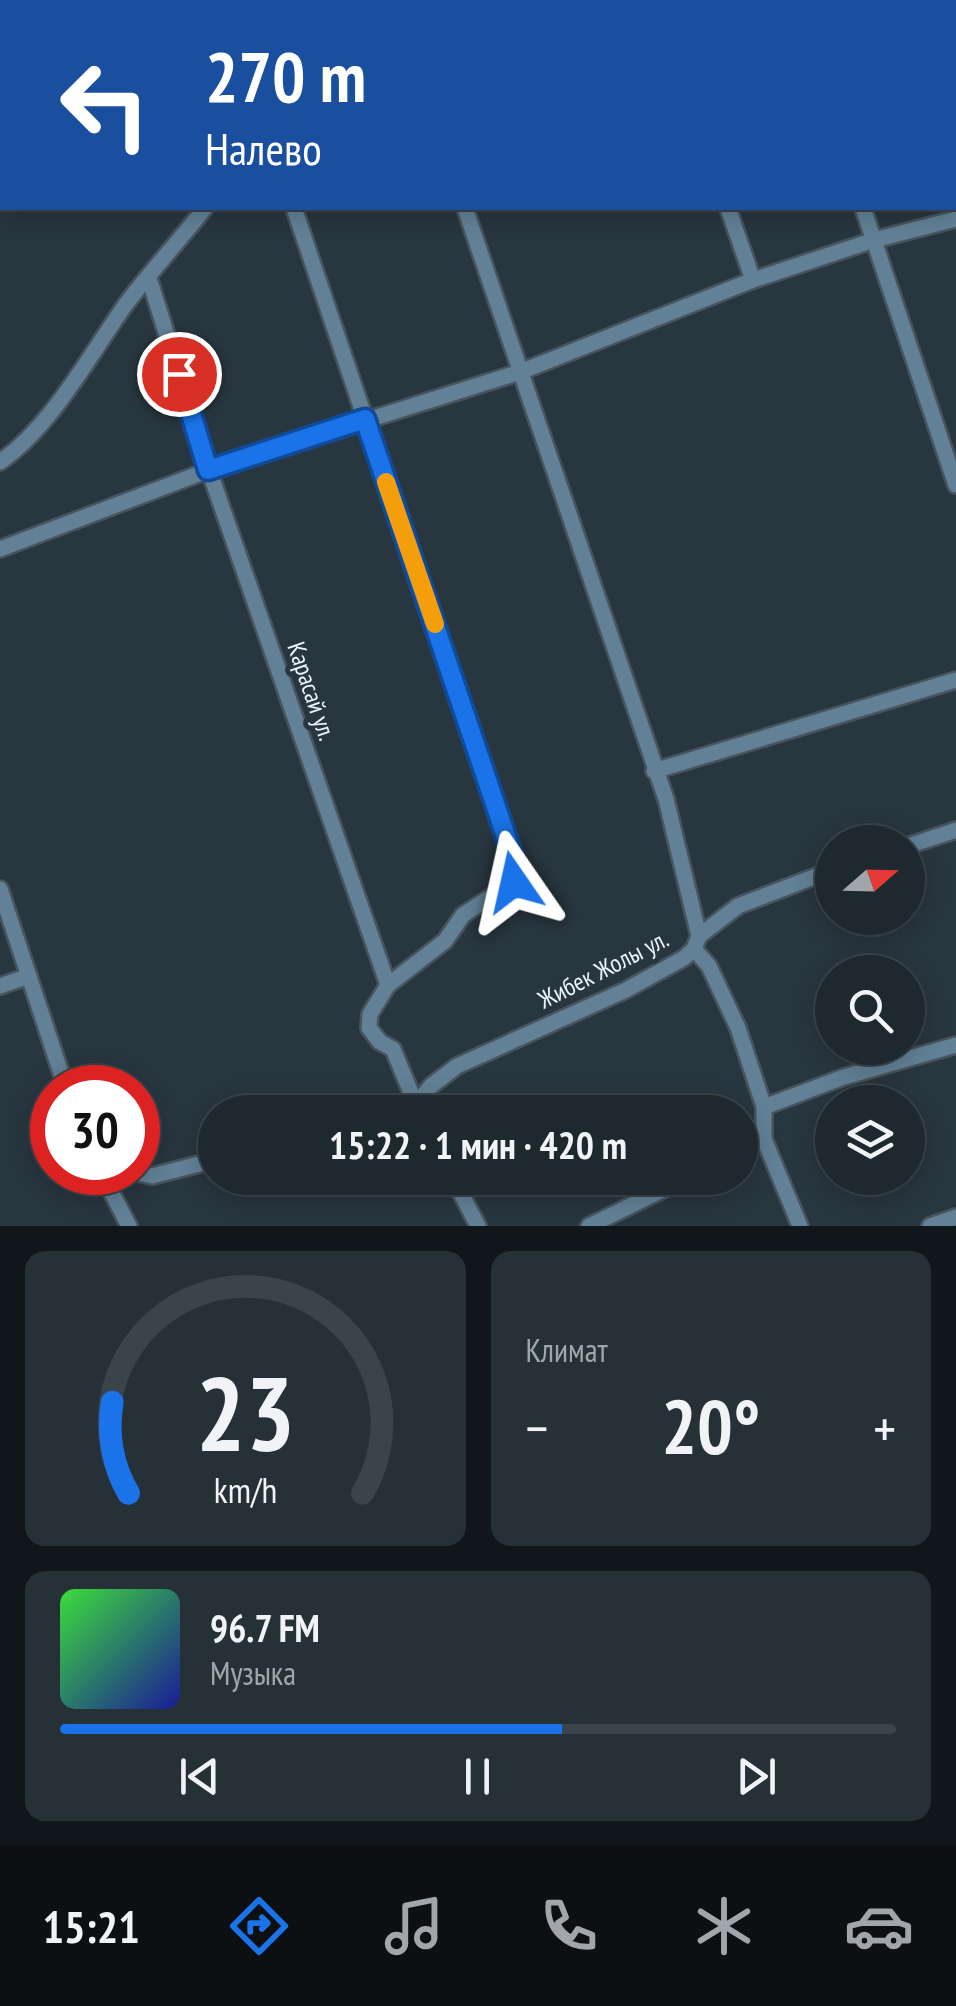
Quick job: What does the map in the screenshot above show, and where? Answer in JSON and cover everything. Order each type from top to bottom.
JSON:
[{"type":"street","points":[[0,462],[35,433],[120,312],[204,210]]},
{"type":"street","points":[[295,210],[515,863],[514,882],[463,915],[444,941],[388,985],[370,1014],[369,1028],[380,1042],[393,1049],[411,1095]]},
{"type":"street","points":[[466,210],[666,799],[696,942],[738,1028],[764,1108],[764,1139],[800,1226]]},
{"type":"street","points":[[729,210],[753,280]]},
{"type":"street","points":[[864,210],[956,485]]},
{"type":"street","points":[[0,549],[208,470],[520,372],[753,280],[956,218]]},
{"type":"street","name":"Карасай ул.","points":[[149,278],[208,470],[388,985]]},
{"type":"street","points":[[654,771],[956,680]]},
{"type":"street","points":[[925,840],[956,830]]},
{"type":"street","name":"Жибек Жолы ул.","points":[[426,1095],[431,1086],[458,1066],[626,990],[684,958],[696,942],[738,906],[815,877]]},
{"type":"street","points":[[0,889],[58,1065]]},
{"type":"street","points":[[0,986],[28,976]]},
{"type":"street","points":[[764,1108],[844,1077],[956,1045]]},
{"type":"street","points":[[758,1142],[764,1139]]},
{"type":"street","points":[[160,1174],[198,1164]]},
{"type":"street","points":[[113,1195],[129,1226]]},
{"type":"street","points":[[462,1195],[478,1226]]},
{"type":"street","points":[[589,1226],[652,1195]]},
{"type":"street","points":[[930,1226],[956,1217]]},
{"type":"slow traffic","points":[[386,482],[435,624]]},
{"type":"route","points":[[179,374],[208,470],[365,419],[515,863],[514,882]]}]
